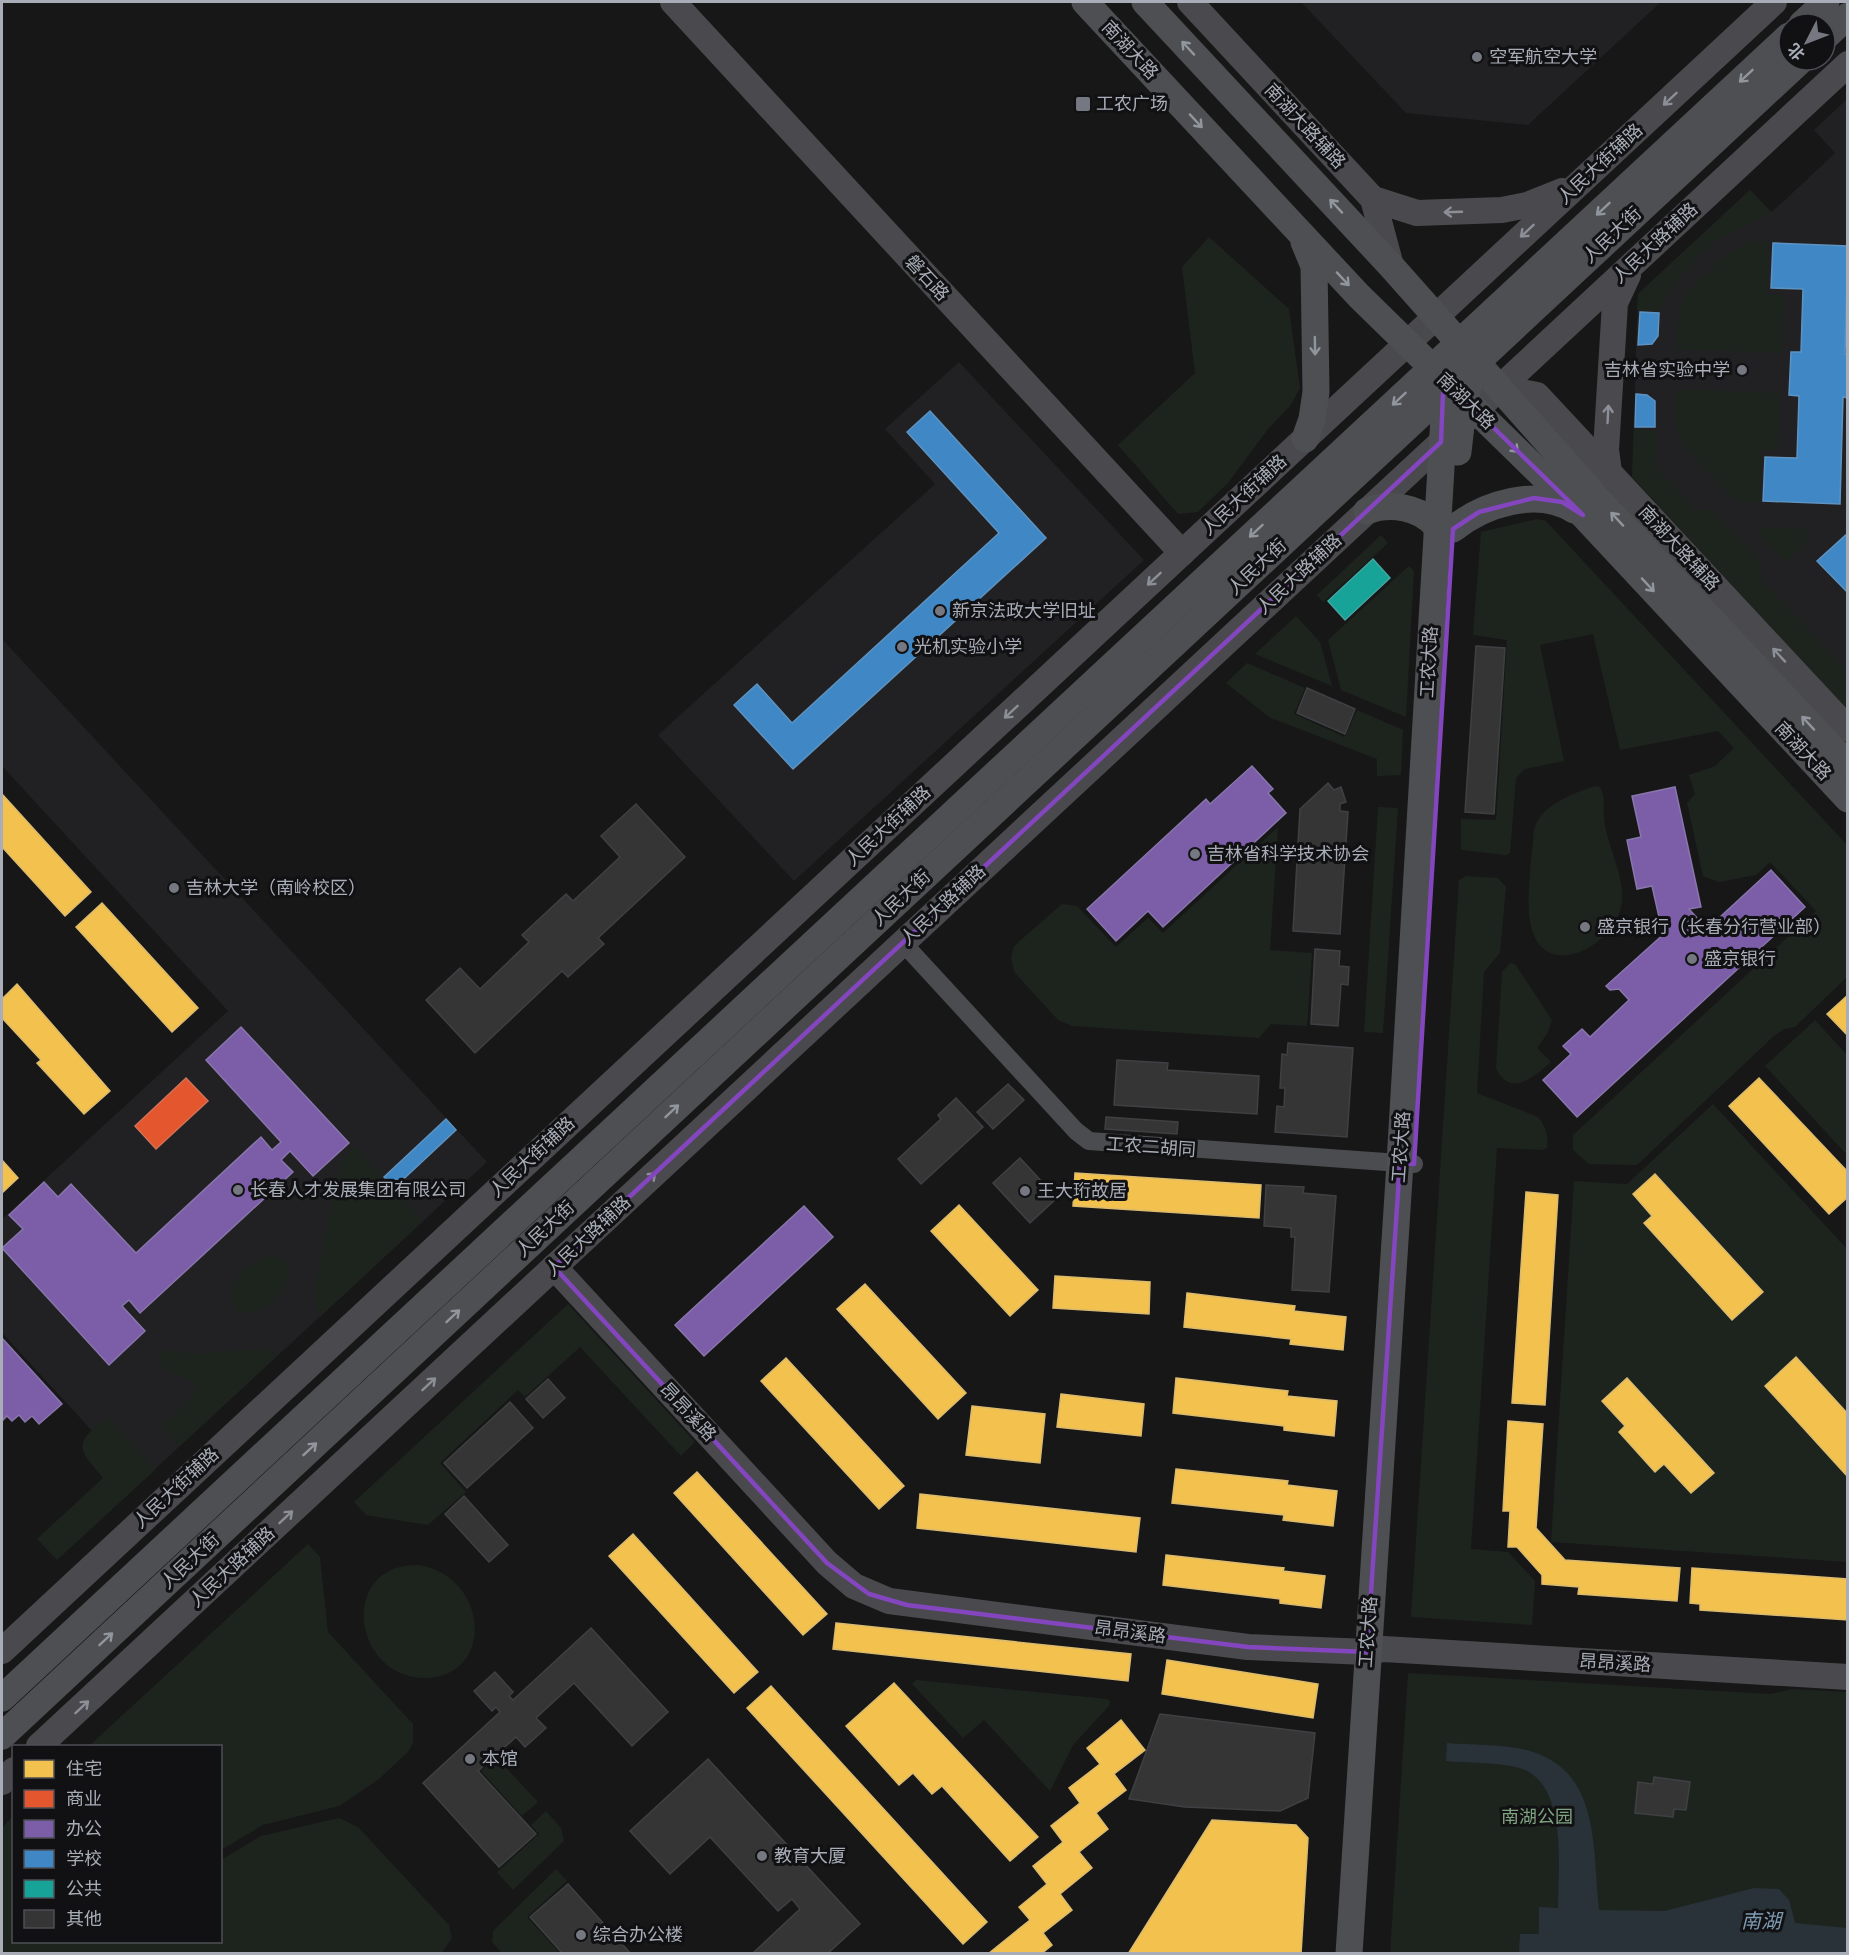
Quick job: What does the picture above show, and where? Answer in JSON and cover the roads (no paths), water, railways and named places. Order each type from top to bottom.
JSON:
[{"type":"main road","name":"磐石路","points":[[673,2],[1182,553]]},
{"type":"main road","name":"南湖大路","points":[[1085,2],[1407,343],[1452,401],[1583,515],[1848,799]]},
{"type":"main road","name":"南湖大路","points":[[1145,2],[1392,266],[1606,507],[1848,765]]},
{"type":"main road","name":"南湖大路辅路","points":[[1190,2],[1373,199],[1392,266]]},
{"type":"main road","name":"人民大街辅路","points":[[2,1651],[1774,2]]},
{"type":"main road","name":"人民大街","points":[[1468,352],[1777,48]]},
{"type":"main road","name":"人民大路辅路","points":[[40,1745],[1367,511],[1452,401],[1500,388],[1848,64]]},
{"type":"main road","name":"人民大街","points":[[1468,352],[1787,72]]},
{"type":"main road","points":[[1373,199],[1417,213],[1502,210],[1555,196],[1587,176]]},
{"type":"main road","points":[[1296,228],[1314,266],[1316,392],[1312,419],[1305,439]]},
{"type":"main road","points":[[1609,472],[1606,450],[1615,303],[1623,282],[1646,251]]},
{"type":"main road","name":"工农大路","points":[[1349,1953],[1375,1651],[1407,1163],[1452,401],[1468,352]]},
{"type":"main road","name":"南湖大路辅路","points":[[1500,388],[1537,395],[1848,729]]},
{"type":"main road","name":"人民大街","points":[[2,1698],[1452,401]]},
{"type":"main road","name":"人民大街","points":[[2,1736],[1452,401]]},
{"type":"main road","points":[[1367,511],[1379,506],[1406,508],[1423,513],[1445,528],[1479,512],[1534,498],[1562,502],[1583,515]]},
{"type":"main road","name":"昂昂溪路","points":[[554,1267],[827,1563],[854,1586],[869,1594],[907,1605],[1248,1647],[1375,1651],[1848,1677]]},
{"type":"main road","name":"工农大路","points":[[1365,1953],[1375,1651]]},
{"type":"street","name":"工农二胡同","points":[[903,943],[1076,1131],[1089,1141],[1407,1163]]},
{"type":"water","name":"南湖","points":[[1447,1743],[1522,1749],[1548,1758],[1567,1773],[1580,1791],[1588,1813],[1593,1836],[1599,1910],[1665,1911],[1754,1888],[1779,1889],[1789,1900],[1795,1923],[1847,1928],[1847,1953],[1519,1953],[1520,1934],[1539,1934],[1539,1907],[1558,1908],[1559,1849],[1553,1806],[1545,1788],[1533,1775],[1508,1765],[1446,1761]]},
{"type":"place","name":"空军航空大学","points":[[1477,57]]},
{"type":"place","name":"工农广场","points":[[1083,104]]},
{"type":"place","name":"吉林省实验中学","points":[[1742,370]]},
{"type":"place","name":"新京法政大学旧址","points":[[940,611]]},
{"type":"place","name":"光机实验小学","points":[[902,647]]},
{"type":"place","name":"吉林省科学技术协会","points":[[1195,854]]},
{"type":"place","name":"吉林大学（南岭校区）","points":[[174,888]]},
{"type":"place","name":"盛京银行（长春分行营业部）","points":[[1585,927]]},
{"type":"place","name":"盛京银行","points":[[1692,959]]},
{"type":"place","name":"长春人才发展集团有限公司","points":[[238,1190]]},
{"type":"place","name":"王大珩故居","points":[[1025,1191]]},
{"type":"place","name":"本馆","points":[[470,1759]]},
{"type":"place","name":"教育大厦","points":[[762,1856]]},
{"type":"place","name":"综合办公楼","points":[[581,1935]]},
{"type":"park label","name":"南湖公园","points":[[1537,1817]]}]
